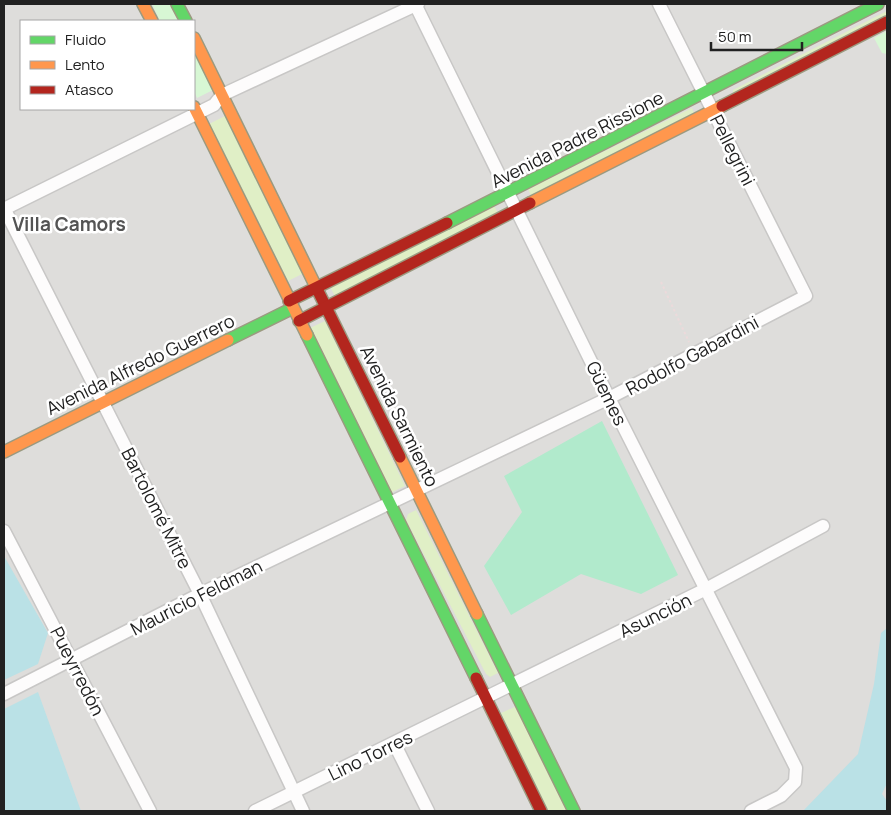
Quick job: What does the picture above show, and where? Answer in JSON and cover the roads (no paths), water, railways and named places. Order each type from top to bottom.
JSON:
[{"type":"main road","points":[[143,4],[151,20]]},
{"type":"main road","points":[[177,4],[185,20]]},
{"type":"main road","name":"Avenida Padre Rissione","points":[[291,305],[316,287],[507,194],[878,4]]},
{"type":"main road","name":"Avenida Padre Rissione","points":[[299,321],[887,22]]},
{"type":"main road","name":"Avenida Sarmiento","points":[[195,40],[574,811]]},
{"type":"main road","points":[[195,110],[541,811]]},
{"type":"main road","name":"Avenida Alfredo Guerrero","points":[[4,452],[291,305]]},
{"type":"street","points":[[4,208],[195,110],[214,105],[222,95],[416,4]]},
{"type":"street","name":"Güemes","points":[[416,4],[507,194],[704,590],[796,768],[795,782],[781,796],[751,811]]},
{"type":"street","name":"Pellegrini","points":[[659,4],[806,296]]},
{"type":"street","name":"Bartolomé Mitre","points":[[4,208],[200,594],[303,811]]},
{"type":"street","name":"Rodolfo Gabardini","points":[[389,502],[609,398],[806,296]]},
{"type":"street","name":"Mauricio Feldman","points":[[4,694],[200,594],[389,502]]},
{"type":"street","name":"Asunción","points":[[484,698],[512,686],[704,590],[823,526]]},
{"type":"street","name":"Pueyrredón","points":[[4,531],[150,811]]},
{"type":"street","name":"Lino Torres","points":[[255,811],[484,698]]},
{"type":"street","points":[[394,743],[428,811]]},
{"type":"water","points":[[4,556],[48,633],[38,664],[4,680]]},
{"type":"water","points":[[887,628],[887,783],[882,794],[887,801],[887,811],[803,811],[858,754],[874,684],[881,633]]},
{"type":"water","points":[[38,692],[81,811],[4,811],[4,709]]},
{"type":"district","name":"Villa Camors","points":[[69,224]]}]
